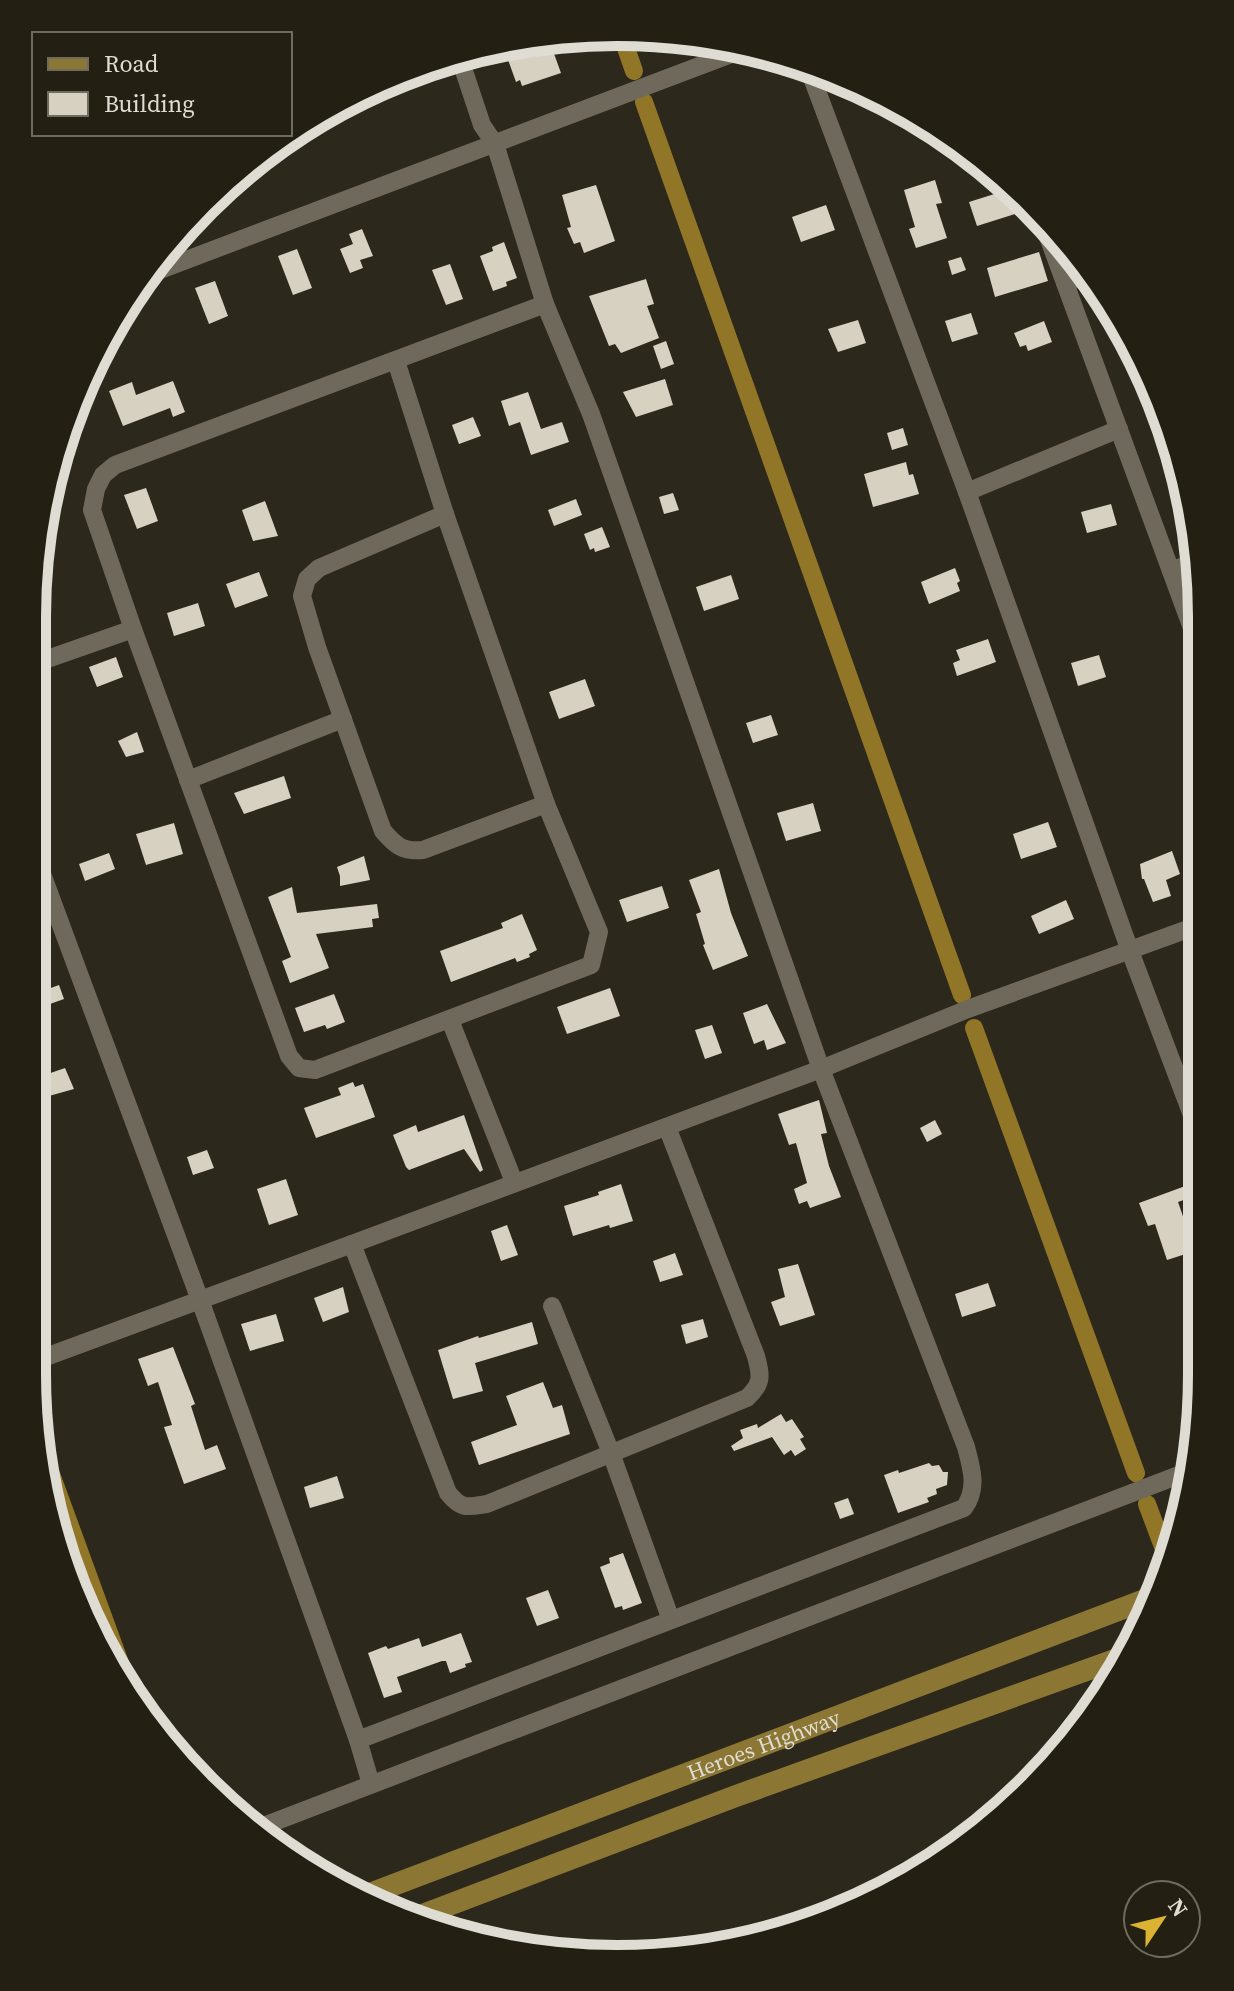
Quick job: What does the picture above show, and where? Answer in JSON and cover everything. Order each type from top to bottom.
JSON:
[{"type":"main road","name":"Heroes Highway","points":[[376,1892],[1141,1601]]},
{"type":"main road","name":"Heroes Highway","points":[[428,1913],[736,1796],[1111,1661]]},
{"type":"street","points":[[165,268],[725,56]]},
{"type":"street","points":[[358,1740],[964,1508],[971,1498],[973,1476],[966,1447],[821,1069],[591,414],[545,304],[495,144],[482,125],[463,67]]},
{"type":"street","points":[[813,80],[967,492],[1130,951],[1188,1092]]},
{"type":"street","points":[[1052,248],[1188,617]]},
{"type":"street","points":[[1065,283],[1077,279]]},
{"type":"street","points":[[396,361],[445,514],[546,804],[599,932],[591,965],[336,1064],[315,1070],[299,1068],[289,1056],[133,629],[92,510],[96,489],[103,475],[115,465],[545,304]]},
{"type":"street","points":[[967,492],[1119,429]]},
{"type":"street","points":[[445,514],[319,568],[307,579],[302,596],[317,647],[383,831],[395,846],[409,852],[423,850],[546,804]]},
{"type":"street","points":[[1171,571],[1185,565]]},
{"type":"street","points":[[46,659],[133,629]]},
{"type":"street","points":[[188,780],[343,719]]},
{"type":"street","points":[[46,885],[200,1300],[358,1740],[371,1784]]},
{"type":"street","points":[[46,1357],[667,1127],[968,1009],[1188,929]]},
{"type":"street","points":[[450,1020],[514,1182]]},
{"type":"street","points":[[352,1244],[448,1493],[456,1504],[465,1507],[487,1504],[747,1398],[759,1387],[762,1377],[756,1356],[667,1127]]},
{"type":"street","points":[[552,1306],[611,1453],[671,1620]]},
{"type":"street","points":[[266,1825],[1179,1475]]},
{"type":"building","points":[[553,50],[561,73],[522,86],[520,80],[516,82],[507,57]]},
{"type":"building","points":[[935,180],[942,203],[936,204],[947,238],[916,248],[909,229],[915,227],[904,190]]},
{"type":"building","points":[[596,185],[615,241],[584,253],[580,242],[574,244],[567,228],[571,227],[562,195]]},
{"type":"building","points":[[998,193],[1012,205],[1015,214],[977,226],[969,202]]},
{"type":"building","points":[[826,205],[835,230],[801,242],[792,217]]},
{"type":"building","points":[[362,229],[373,256],[360,260],[363,268],[350,273],[340,249],[353,244],[349,234]]},
{"type":"building","points":[[504,242],[517,278],[493,291],[480,256]]},
{"type":"building","points":[[297,249],[312,288],[293,295],[278,256]]},
{"type":"building","points":[[1039,252],[1048,281],[995,297],[987,268]]},
{"type":"building","points":[[961,257],[966,270],[952,275],[948,261]]},
{"type":"building","points":[[450,264],[463,299],[446,305],[432,270]]},
{"type":"building","points":[[646,279],[654,304],[647,306],[659,338],[621,353],[615,344],[609,346],[589,296]]},
{"type":"building","points":[[215,281],[228,316],[209,324],[195,288]]},
{"type":"building","points":[[971,313],[978,334],[952,342],[945,321]]},
{"type":"building","points":[[858,320],[866,343],[838,352],[828,329]]},
{"type":"building","points":[[1044,321],[1052,342],[1028,351],[1026,345],[1020,347],[1014,333]]},
{"type":"building","points":[[666,341],[674,364],[661,369],[653,346]]},
{"type":"building","points":[[665,379],[673,405],[636,417],[623,392]]},
{"type":"building","points":[[173,381],[185,412],[173,417],[170,408],[123,426],[109,391],[132,382],[136,395]]},
{"type":"building","points":[[528,392],[541,429],[562,422],[569,442],[531,455],[520,422],[509,426],[501,401]]},
{"type":"building","points":[[473,417],[481,436],[459,444],[452,425]]},
{"type":"building","points":[[903,428],[908,445],[892,450],[887,433]]},
{"type":"building","points":[[906,462],[919,494],[873,507],[864,474]]},
{"type":"building","points":[[146,488],[158,521],[137,529],[124,495]]},
{"type":"building","points":[[673,493],[679,510],[664,514],[659,497]]},
{"type":"building","points":[[576,499],[582,515],[554,526],[548,510]]},
{"type":"building","points":[[265,501],[278,536],[253,541],[242,510]]},
{"type":"building","points":[[1111,504],[1117,525],[1087,533],[1081,512]]},
{"type":"building","points":[[602,527],[610,547],[595,552],[594,548],[590,550],[584,534]]},
{"type":"building","points":[[955,568],[960,591],[929,604],[921,582]]},
{"type":"building","points":[[259,572],[268,596],[235,608],[226,584]]},
{"type":"building","points":[[731,575],[739,599],[704,611],[696,587]]},
{"type":"building","points":[[198,603],[205,626],[174,636],[167,613]]},
{"type":"building","points":[[988,639],[996,662],[957,676],[953,663],[960,660],[956,650]]},
{"type":"building","points":[[1099,655],[1106,677],[1078,686],[1071,663]]},
{"type":"building","points":[[116,657],[123,677],[97,687],[89,667]]},
{"type":"building","points":[[585,679],[595,706],[559,719],[549,692]]},
{"type":"building","points":[[771,715],[778,735],[753,743],[746,723]]},
{"type":"building","points":[[137,732],[144,752],[126,757],[118,741]]},
{"type":"building","points":[[284,776],[291,798],[244,814],[234,793]]},
{"type":"building","points":[[813,803],[821,831],[786,841],[777,813]]},
{"type":"building","points":[[1048,822],[1057,847],[1021,859],[1013,834]]},
{"type":"building","points":[[174,823],[183,854],[146,865],[136,834]]},
{"type":"building","points":[[1172,851],[1180,874],[1166,880],[1171,896],[1153,902],[1142,879],[1140,864]]},
{"type":"building","points":[[109,853],[115,869],[85,881],[79,864]]},
{"type":"building","points":[[364,856],[370,880],[340,886],[337,867]]},
{"type":"building","points":[[719,869],[731,913],[748,956],[713,970],[696,914],[701,912],[689,880]]},
{"type":"building","points":[[662,886],[669,908],[627,922],[619,900]]},
{"type":"building","points":[[292,887],[297,913],[377,904],[379,918],[372,919],[373,927],[316,934],[329,968],[290,983],[282,961],[291,957],[268,897]]},
{"type":"building","points":[[1066,900],[1074,919],[1039,934],[1031,916]]},
{"type":"building","points":[[522,914],[537,950],[529,954],[530,957],[517,962],[515,958],[451,982],[440,951],[503,928],[501,923]]},
{"type":"building","points":[[59,985],[64,999],[50,1004],[50,1014],[46,1015],[46,990]]},
{"type":"building","points":[[610,988],[620,1016],[567,1034],[557,1007]]},
{"type":"building","points":[[334,994],[345,1022],[327,1029],[325,1025],[304,1032],[295,1008]]},
{"type":"building","points":[[767,1004],[786,1043],[767,1050],[764,1040],[754,1044],[743,1013]]},
{"type":"building","points":[[712,1025],[722,1053],[705,1059],[695,1030]]},
{"type":"building","points":[[65,1068],[74,1089],[49,1096],[46,1075]]},
{"type":"building","points":[[353,1082],[355,1087],[363,1084],[375,1117],[316,1138],[304,1108],[341,1095],[338,1088]]},
{"type":"building","points":[[819,1100],[827,1133],[821,1134],[841,1197],[810,1208],[807,1201],[799,1204],[794,1189],[807,1183],[796,1143],[789,1145],[778,1114]]},
{"type":"building","points":[[464,1115],[483,1170],[480,1172],[464,1149],[409,1170],[406,1167],[393,1135],[416,1125],[418,1132]]},
{"type":"building","points":[[935,1120],[942,1134],[927,1142],[920,1128]]},
{"type":"building","points":[[207,1150],[214,1168],[193,1175],[187,1157]]},
{"type":"building","points":[[286,1179],[298,1215],[269,1225],[257,1189]]},
{"type":"building","points":[[621,1184],[633,1221],[573,1236],[564,1206]]},
{"type":"building","points":[[1188,1185],[1188,1198],[1178,1202],[1188,1231],[1188,1253],[1167,1260],[1155,1224],[1148,1226],[1139,1203]]},
{"type":"building","points":[[507,1225],[518,1255],[501,1261],[491,1231]]},
{"type":"building","points":[[675,1253],[683,1275],[660,1282],[653,1261]]},
{"type":"building","points":[[798,1264],[815,1315],[780,1326],[771,1302],[785,1297],[778,1269]]},
{"type":"building","points":[[988,1283],[996,1306],[962,1317],[955,1294]]},
{"type":"building","points":[[343,1287],[349,1312],[323,1322],[314,1298]]},
{"type":"building","points":[[276,1314],[284,1341],[250,1351],[241,1324]]},
{"type":"building","points":[[703,1319],[708,1337],[686,1344],[681,1325]]},
{"type":"building","points":[[532,1322],[538,1344],[475,1363],[483,1391],[453,1399],[438,1350]]},
{"type":"building","points":[[173,1347],[195,1404],[191,1406],[205,1450],[217,1445],[226,1469],[184,1484],[164,1427],[172,1425],[158,1382],[148,1386],[138,1359]]},
{"type":"building","points":[[543,1382],[553,1408],[562,1405],[570,1434],[479,1465],[471,1442],[517,1425],[506,1396]]},
{"type":"building","points":[[781,1414],[786,1422],[792,1419],[804,1437],[800,1439],[806,1449],[795,1456],[791,1450],[784,1455],[772,1437],[734,1451],[731,1446],[743,1438],[740,1430],[757,1424],[758,1428]]},
{"type":"building","points":[[929,1463],[939,1465],[943,1472],[948,1472],[947,1485],[936,1489],[937,1494],[927,1498],[929,1502],[898,1513],[884,1475]]},
{"type":"building","points":[[337,1476],[344,1498],[310,1508],[304,1487]]},
{"type":"building","points":[[848,1498],[854,1514],[840,1519],[834,1503]]},
{"type":"building","points":[[623,1553],[642,1603],[623,1610],[622,1606],[615,1608],[600,1567],[610,1563],[609,1558]]},
{"type":"building","points":[[548,1590],[559,1618],[537,1626],[526,1598]]},
{"type":"building","points":[[461,1633],[472,1662],[450,1673],[446,1661],[442,1661],[397,1677],[402,1692],[384,1698],[368,1653],[419,1638],[422,1647]]},
{"type":"waterway","points":[[625,46],[634,71]]},
{"type":"waterway","points":[[644,102],[962,995]]},
{"type":"waterway","points":[[974,1028],[1136,1473]]},
{"type":"waterway","points":[[60,1498],[111,1640]]},
{"type":"waterway","points":[[1147,1504],[1162,1544]]}]
